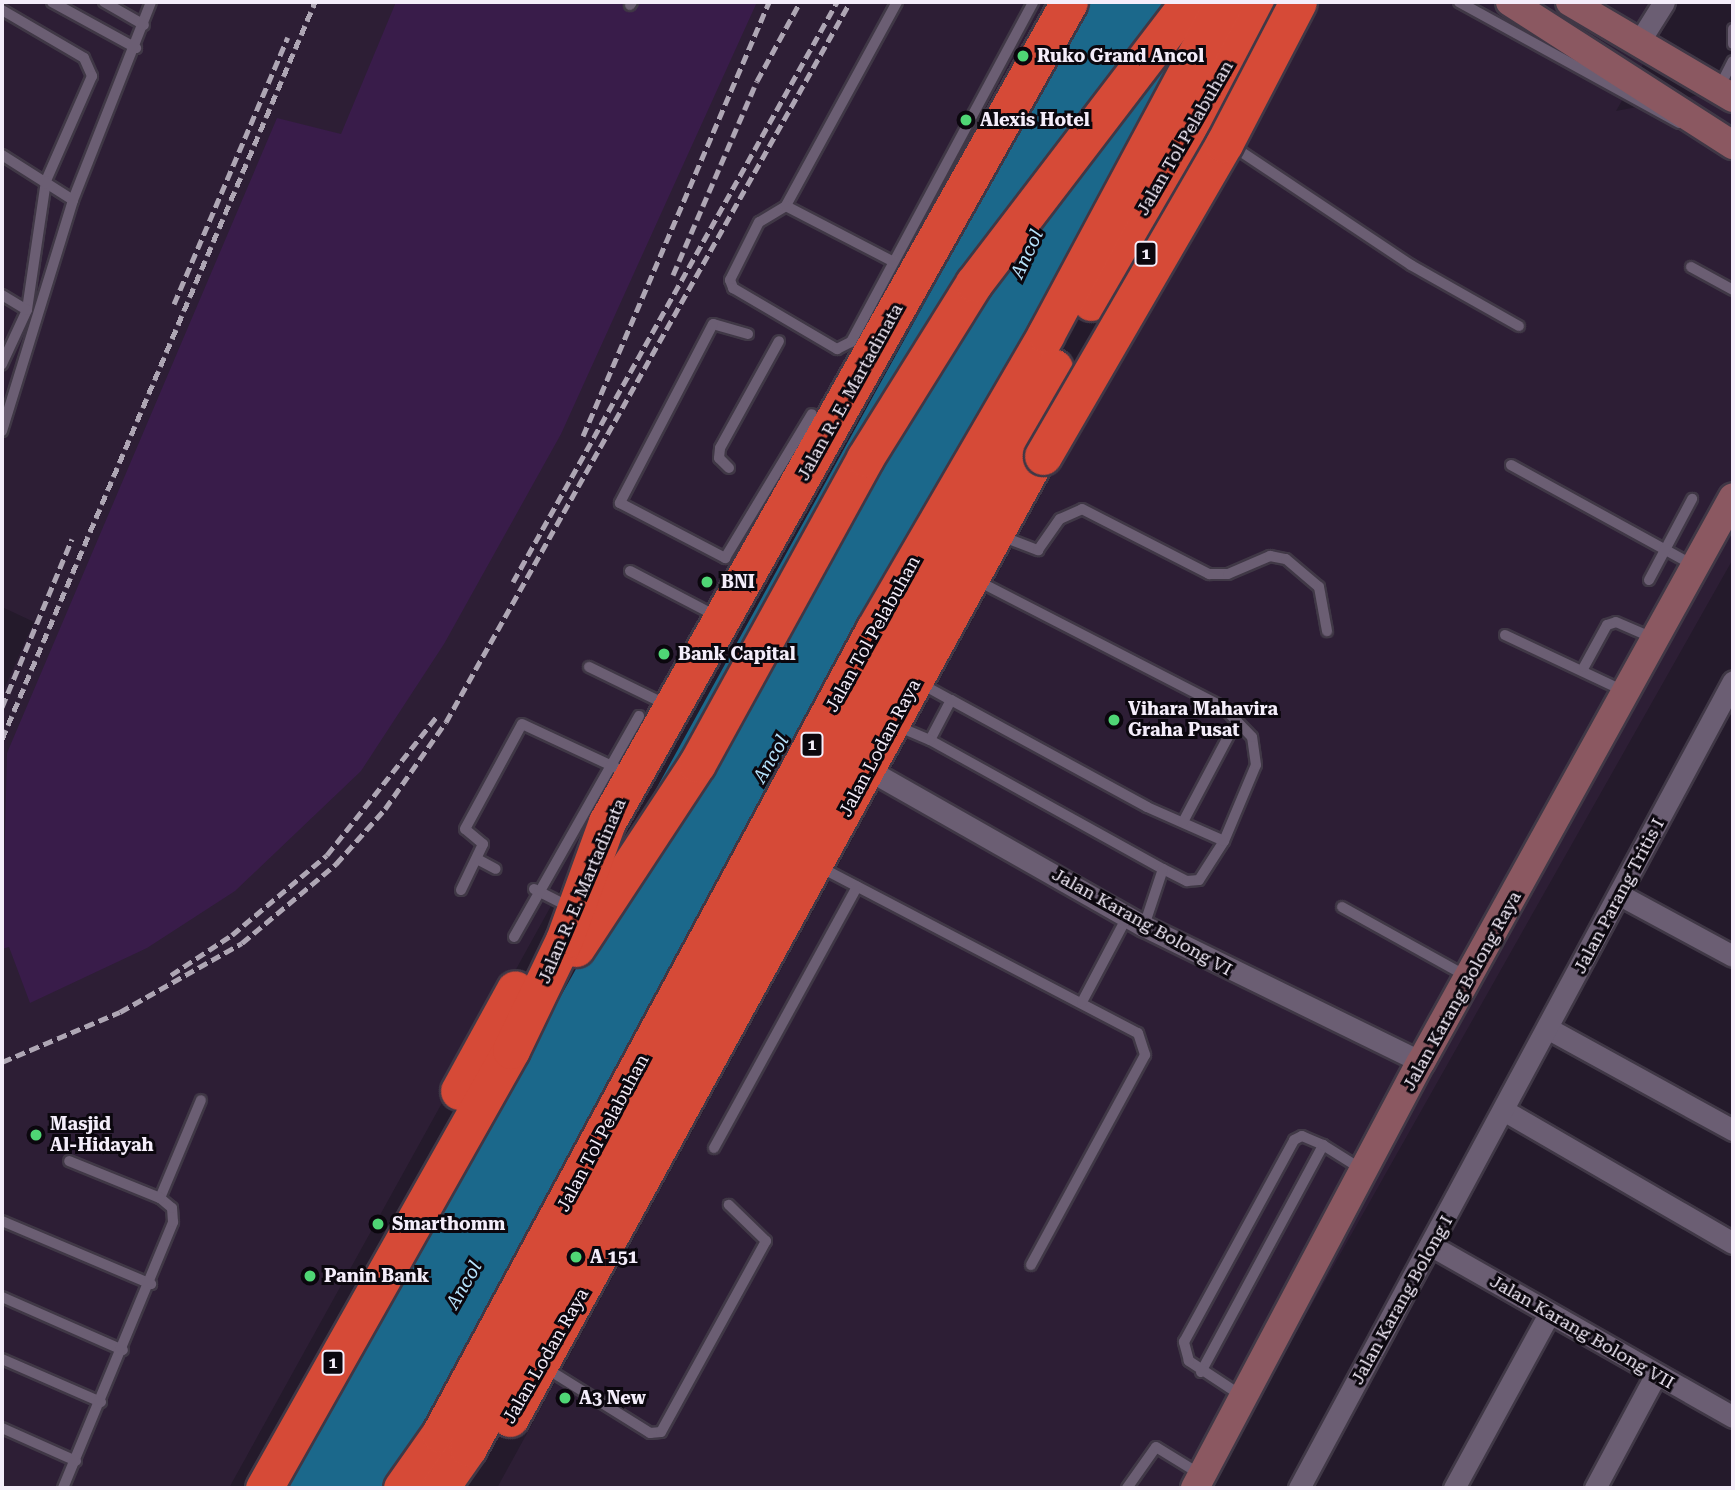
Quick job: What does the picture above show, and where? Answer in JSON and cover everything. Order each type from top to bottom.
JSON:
[{"type":"highway","name":"Jalan R. E. Martadinata","points":[[264,1488],[402,1237],[511,1050],[564,940],[607,822],[622,770],[656,712],[722,619],[798,461],[965,158],[1069,2]]},
{"type":"highway","points":[[511,1050],[697,764],[866,458],[974,283],[1189,2]]},
{"type":"highway","name":"Jalan Tol Pelabuhan","points":[[402,1488],[440,1434],[867,642],[1046,334],[1224,2]]},
{"type":"highway","name":"Jalan Tol Pelabuhan","points":[[440,1488],[1261,2]]},
{"type":"highway","name":"Jalan Lodan Raya","points":[[467,1488],[542,1366],[817,865],[1281,2]]},
{"type":"highway","points":[[1003,519],[1043,456],[1224,144],[1298,2]]},
{"type":"highway","points":[[243,1488],[545,894],[607,822]]},
{"type":"street","points":[[1510,2],[1570,51],[1686,110],[1733,145]]},
{"type":"street","points":[[1639,42],[1664,2]]},
{"type":"street","points":[[1575,3],[1726,93]]},
{"type":"street","name":"Jalan Karang Bolong Raya","points":[[1199,1482],[1421,1062],[1471,979],[1653,638],[1733,497]]},
{"type":"street","name":"Jalan Parang Tritis I","points":[[1505,1111],[1733,681]]},
{"type":"street","name":"Jalan Karang Bolong VI","points":[[869,770],[1135,921],[1421,1062]]},
{"type":"street","points":[[1620,895],[1733,956]]},
{"type":"street","points":[[1549,1029],[1733,1130]]},
{"type":"street","points":[[1505,1111],[1733,1243]]},
{"type":"street","name":"Jalan Karang Bolong I","points":[[1299,1488],[1505,1111]]},
{"type":"street","name":"Jalan Karang Bolong VII","points":[[1432,1246],[1733,1417]]},
{"type":"street","points":[[1454,1488],[1549,1314]]},
{"type":"street","points":[[1595,1488],[1656,1374]]},
{"type":"lane","points":[[104,2],[144,25]]},
{"type":"lane","points":[[2,431],[73,200],[136,48],[151,2]]},
{"type":"lane","points":[[897,2],[786,206],[759,222],[730,280],[733,288],[836,349],[851,342],[892,261],[965,158],[1033,2]]},
{"type":"lane","points":[[1459,2],[1570,51]]},
{"type":"lane","points":[[61,4],[136,48]]},
{"type":"lane","points":[[2,10],[89,65],[92,76],[46,181],[27,310],[2,364]]},
{"type":"lane","points":[[1733,29],[1733,44]]},
{"type":"lane","points":[[1726,93],[1733,61]]},
{"type":"lane","points":[[1212,132],[1411,265],[1519,326]]},
{"type":"lane","points":[[2,155],[73,200]]},
{"type":"lane","points":[[786,206],[892,261]]},
{"type":"lane","points":[[1691,267],[1733,290]]},
{"type":"lane","points":[[2,295],[27,310]]},
{"type":"lane","points":[[748,334],[713,324],[620,499],[725,558],[765,486],[798,461],[812,414]]},
{"type":"lane","points":[[729,468],[719,458],[720,449],[779,341]]},
{"type":"lane","points":[[1511,465],[1693,565]]},
{"type":"lane","points":[[1649,580],[1692,499]]},
{"type":"lane","points":[[1003,519],[1038,551],[1060,519],[1082,509],[1209,574],[1228,574],[1270,556],[1286,559],[1319,587],[1327,631]]},
{"type":"lane","points":[[630,571],[722,619]]},
{"type":"lane","points":[[892,724],[930,740],[1187,881],[1199,880],[1224,841],[1256,765],[1252,737],[1237,720],[970,578]]},
{"type":"lane","points":[[1584,667],[1607,625],[1616,622],[1653,638]]},
{"type":"lane","points":[[1505,635],[1584,667],[1590,677],[1625,691]]},
{"type":"lane","points":[[589,667],[656,712]]},
{"type":"lane","points":[[916,680],[1183,822],[1224,841]]},
{"type":"lane","points":[[930,740],[951,700]]},
{"type":"lane","points":[[1183,822],[1237,720]]},
{"type":"lane","points":[[461,890],[483,844],[465,829],[522,724],[622,770],[545,894],[514,937]]},
{"type":"lane","points":[[477,859],[496,869]]},
{"type":"lane","points":[[817,865],[1138,1033],[1145,1055],[1031,1265]]},
{"type":"lane","points":[[1082,1002],[1135,921],[1163,869]]},
{"type":"lane","points":[[714,1149],[857,887]]},
{"type":"lane","points":[[1342,907],[1471,979]]},
{"type":"lane","points":[[160,1198],[201,1100]]},
{"type":"lane","points":[[1245,1398],[1201,1372],[1184,1354],[1184,1342],[1294,1140],[1302,1136],[1323,1145],[1365,1171]]},
{"type":"lane","points":[[1201,1372],[1323,1145]]},
{"type":"lane","points":[[63,1488],[151,1284],[173,1222],[172,1209],[160,1198],[69,1161]]},
{"type":"lane","points":[[542,1366],[650,1433],[661,1432],[765,1241],[729,1205]]},
{"type":"lane","points":[[2,1221],[151,1284]]},
{"type":"lane","points":[[2,1297],[123,1350]]},
{"type":"lane","points":[[2,1359],[101,1402]]},
{"type":"lane","points":[[2,1428],[76,1461]]},
{"type":"lane","points":[[1127,1488],[1156,1447],[1199,1482]]},
{"type":"shaded area","points":[[2,2],[1051,2],[229,1488],[2,1488],[2,694],[34,622],[2,607]]},
{"type":"shaded area","points":[[396,2],[757,2],[561,434],[444,644],[361,771],[235,891],[147,948],[30,1003],[9,947],[2,949],[7,753],[277,118],[341,134]]},
{"type":"shaded area","points":[[1311,2],[1679,2],[1616,111],[1715,92],[1733,55],[1733,559],[1208,1488],[497,1488]]},
{"type":"water","name":"Ancol","points":[[1091,2],[1204,2],[903,562],[389,1488],[285,1488],[581,960],[629,838]]},
{"type":"railway","points":[[2,739],[315,2]]},
{"type":"railway","points":[[583,436],[769,2]]},
{"type":"railway","points":[[673,275],[757,81],[800,2]]},
{"type":"railway","points":[[513,582],[837,2]]},
{"type":"railway","points":[[2,1062],[120,1012],[242,943],[336,864],[385,809],[446,722],[850,2]]},
{"type":"railway","points":[[174,304],[288,37]]},
{"type":"railway","points":[[2,707],[72,539]]},
{"type":"railway","points":[[171,975],[232,935],[327,855],[437,716]]},
{"type":"place","name":"Ruko Grand Ancol","points":[[1023,56]]},
{"type":"place","name":"Alexis Hotel","points":[[966,120]]},
{"type":"place","name":"BNI","points":[[707,582]]},
{"type":"place","name":"Bank Capital","points":[[664,654]]},
{"type":"place","name":"Vihara Mahavira Graha Pusat","points":[[1114,720]]},
{"type":"place","name":"Masjid Al-Hidayah","points":[[36,1135]]},
{"type":"place","name":"Smarthomm","points":[[378,1224]]},
{"type":"place","name":"A 151","points":[[576,1257]]},
{"type":"place","name":"Panin Bank","points":[[310,1276]]},
{"type":"place","name":"A3 New","points":[[565,1398]]}]
